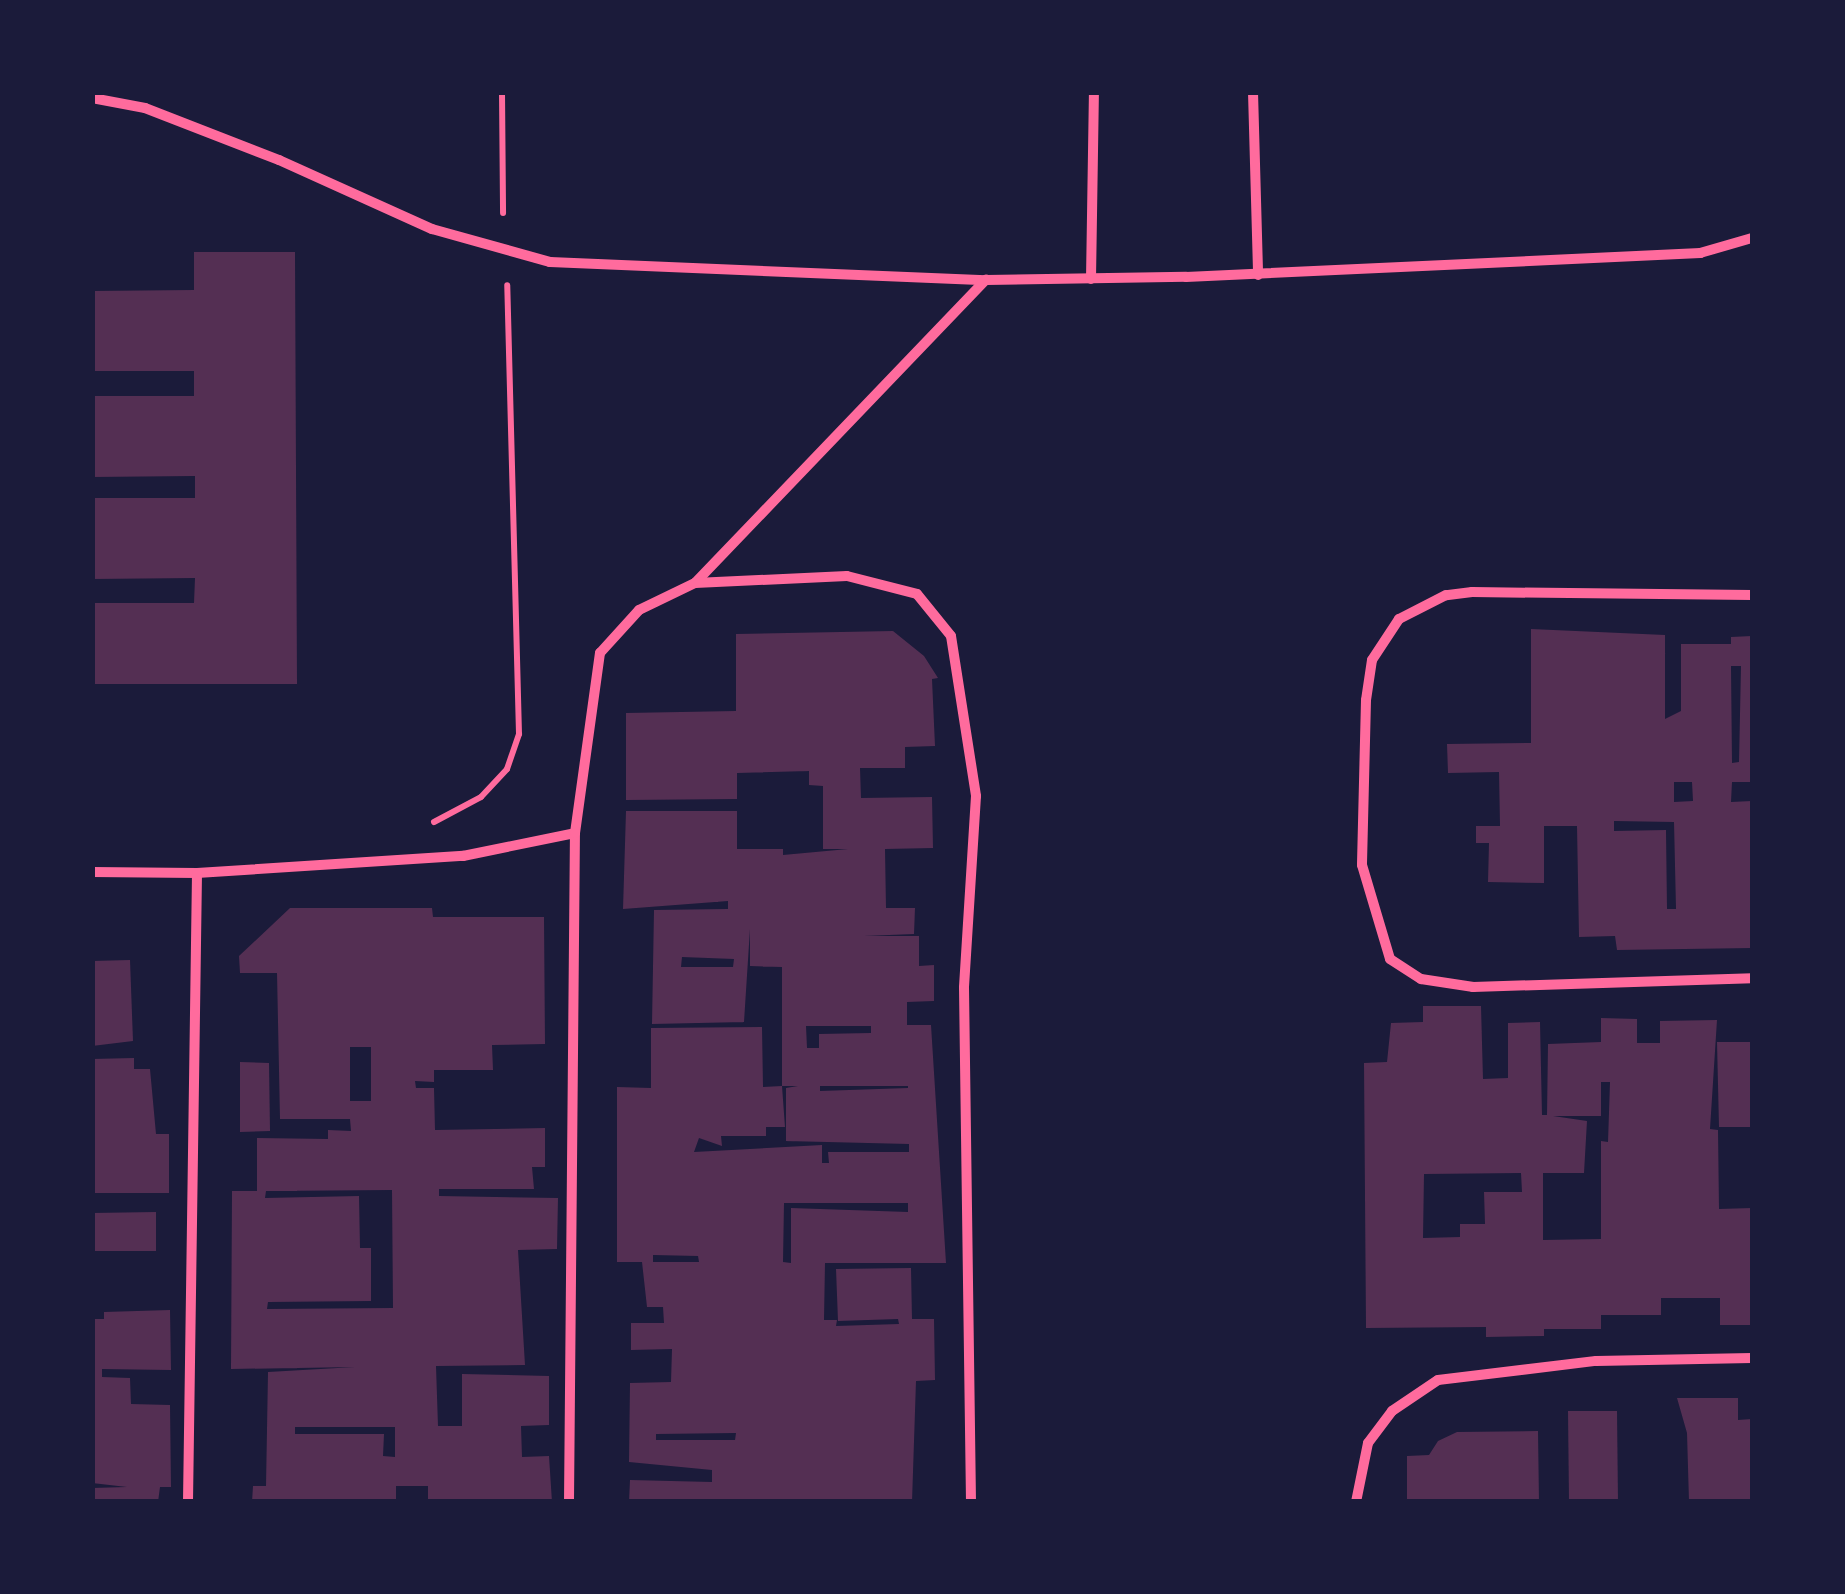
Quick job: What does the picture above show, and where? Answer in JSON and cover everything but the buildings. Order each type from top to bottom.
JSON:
[{"type":"street","points":[[1091,279],[1094,92]]},
{"type":"street","points":[[1253,92],[1258,275]]},
{"type":"street","points":[[92,98],[162,115],[432,229],[568,264],[986,280],[1091,279],[1258,275],[1700,253],[1752,238]]},
{"type":"street","points":[[569,1502],[575,833],[600,653],[639,610],[695,583],[986,280]]},
{"type":"street","points":[[695,583],[848,576],[917,594],[951,636],[976,796],[964,988],[971,1502]]},
{"type":"street","points":[[1752,595],[1472,592],[1446,594],[1400,619],[1382,639],[1369,680],[1362,865],[1390,959],[1421,979],[1473,986],[1752,978]]},
{"type":"street","points":[[92,872],[197,873],[463,856],[575,833]]},
{"type":"street","points":[[188,1502],[197,873]]},
{"type":"street","points":[[1356,1502],[1368,1443],[1392,1411],[1438,1380],[1596,1360],[1752,1358]]},
{"type":"path","points":[[424,827],[481,798],[508,768],[519,734],[511,322],[503,249],[502,92]]}]
